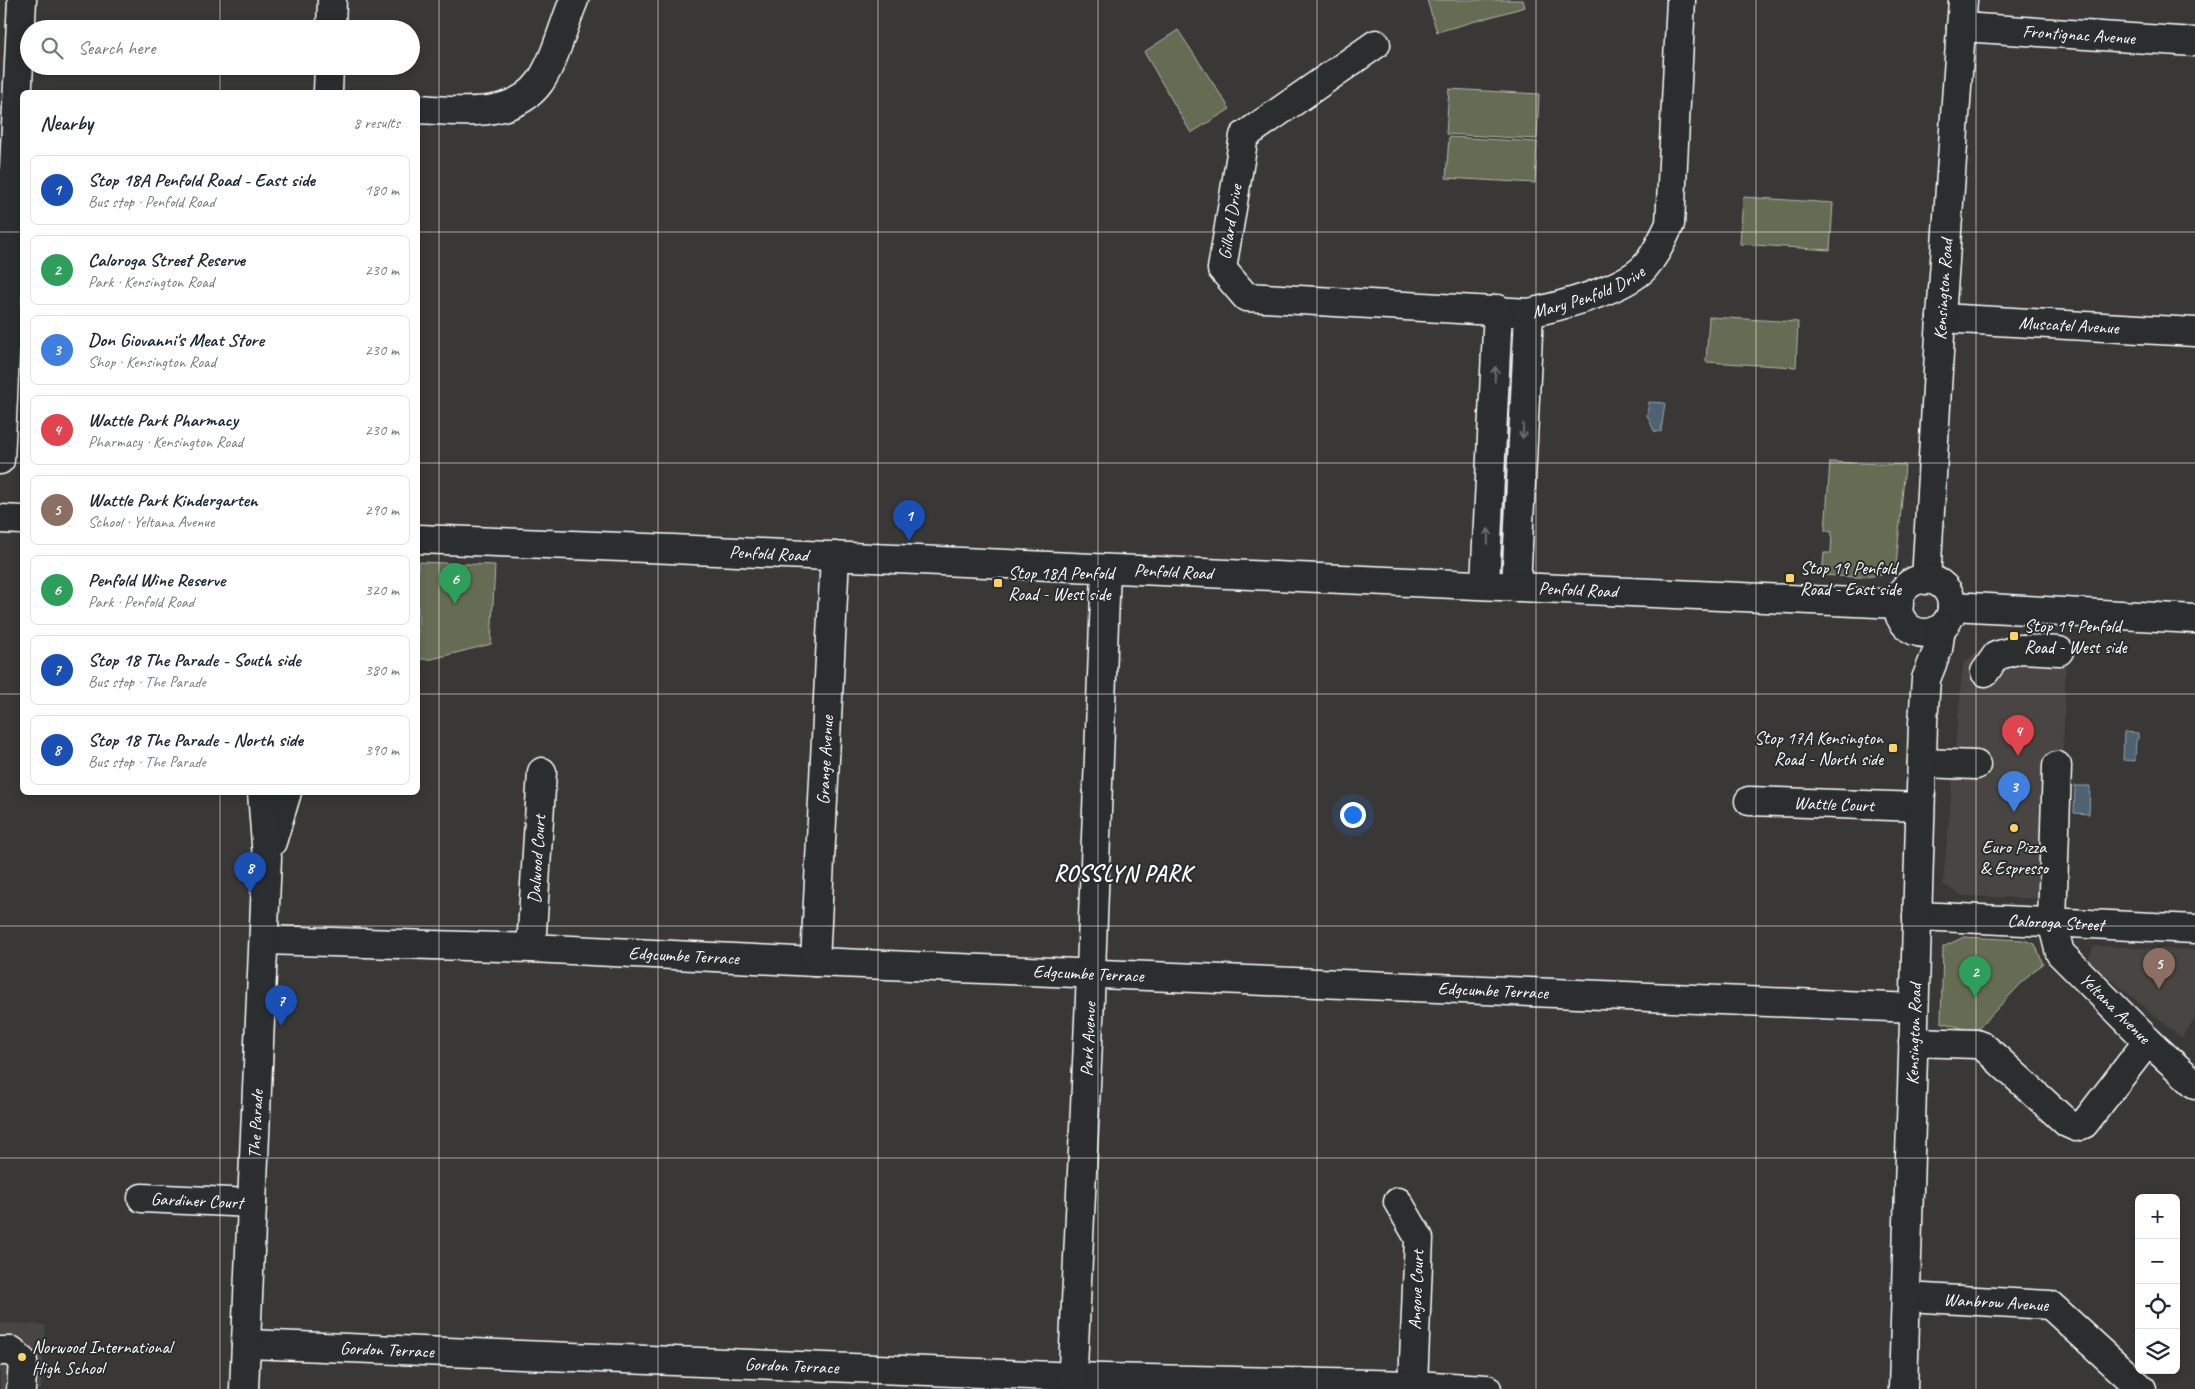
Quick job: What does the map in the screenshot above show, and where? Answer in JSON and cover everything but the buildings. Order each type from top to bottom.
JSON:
[{"type":"street","points":[[21,20],[22,0]]},
{"type":"street","points":[[331,20],[332,0]]},
{"type":"street","points":[[420,109],[474,111],[502,108],[523,98],[539,82],[550,61],[574,0]]},
{"type":"street","name":"Mary Penfold Drive","points":[[1516,586],[1529,313],[1558,307],[1620,284],[1643,269],[1658,250],[1670,224],[1681,0]]},
{"type":"street","name":"Kensington Road","points":[[1926,580],[1941,318],[1963,0]]},
{"type":"street","name":"Frontignac Avenue","points":[[1961,27],[2195,42]]},
{"type":"street","points":[[0,460],[20,42]]},
{"type":"street","name":"Gillard Drive","points":[[1376,44],[1244,136],[1222,269],[1246,297],[1498,309],[1529,313]]},
{"type":"street","points":[[328,90],[329,75]]},
{"type":"street","points":[[1485,585],[1498,309]]},
{"type":"street","name":"Muscatel Avenue","points":[[1941,318],[2195,332]]},
{"type":"street","points":[[0,519],[20,520]]},
{"type":"street","name":"Penfold Road","points":[[420,540],[1516,586],[1904,616]]},
{"type":"street","name":"Grange Avenue","points":[[815,962],[834,556]]},
{"type":"street","name":"Park Avenue","points":[[1072,1383],[1091,974],[1106,568]]},
{"type":"street","points":[[1926,580],[1942,585],[1951,598],[1946,617],[1933,632],[1925,633],[1904,616],[1900,596],[1911,584],[1926,580]]},
{"type":"street","name":"Kensington Road","points":[[1904,616],[1920,667],[1926,679]]},
{"type":"street","points":[[1946,617],[2195,619]]},
{"type":"street","name":"Kensington Road","points":[[1903,1389],[1920,808],[1926,679],[1938,649],[1946,617]]},
{"type":"street","points":[[1984,672],[1996,656],[2020,649],[2058,651]]},
{"type":"street","points":[[1922,763],[1976,765]]},
{"type":"street","name":"Yeltana Avenue","points":[[2057,766],[2052,922],[2060,952],[2148,1041],[2195,1084]]},
{"type":"street","name":"Dalwood Court","points":[[531,948],[542,772]]},
{"type":"street","name":"The Parade","points":[[244,1389],[267,858],[262,795]]},
{"type":"street","name":"The Parade","points":[[267,858],[286,795]]},
{"type":"street","name":"Wattle Court","points":[[1749,801],[1920,808]]},
{"type":"street","name":"Caloroga Street","points":[[1917,916],[2195,929]]},
{"type":"street","name":"Edgcumbe Terrace","points":[[264,940],[531,948],[1091,974],[1914,1008]]},
{"type":"street","points":[[1913,1042],[1976,1044],[1984,1047],[2067,1122],[2076,1127],[2084,1124],[2148,1041]]},
{"type":"street","name":"Gardiner Court","points":[[142,1198],[252,1203]]},
{"type":"street","name":"Angove Court","points":[[1398,1202],[1418,1238],[1413,1384]]},
{"type":"street","name":"Wanbrow Avenue","points":[[1906,1297],[2050,1305],[2142,1389]]},
{"type":"street","name":"Gordon Terrace","points":[[246,1344],[1072,1383],[1413,1384],[1487,1389]]},
{"type":"street","points":[[0,1351],[12,1351],[23,1362],[21,1389]]},
{"type":"shaded area","points":[[2004,644],[2066,660],[2058,899],[1963,896],[1943,884],[1963,664],[1976,652]]},
{"type":"shaded area","points":[[2094,946],[2195,950],[2195,1017],[2182,1038],[2088,960]]},
{"type":"shaded area","name":"Norwood International High School","points":[[0,1323],[46,1325],[41,1389],[0,1389]]},
{"type":"green space","points":[[1427,0],[1523,0],[1525,7],[1437,32]]},
{"type":"green space","points":[[1178,30],[1230,109],[1191,133],[1144,52]]},
{"type":"green space","points":[[1449,89],[1539,94],[1537,139],[1446,134]]},
{"type":"green space","points":[[1449,137],[1537,142],[1535,183],[1446,178]]},
{"type":"green space","points":[[1743,197],[1833,203],[1830,250],[1740,244]]},
{"type":"green space","points":[[1709,317],[1798,322],[1796,367],[1706,362]]},
{"type":"green space","points":[[1830,462],[1905,465],[1896,567],[1888,572],[1860,577],[1822,575],[1824,553],[1831,553],[1832,532],[1825,531]]},
{"type":"green space","points":[[420,562],[495,565],[491,644],[432,659],[420,659]]},
{"type":"green space","points":[[1964,937],[2023,940],[2035,944],[2043,964],[2032,972],[1975,1032],[1941,1022],[1943,947]]},
{"type":"water","points":[[1649,402],[1665,403],[1661,432],[1654,431],[1647,415]]},
{"type":"water","points":[[2124,732],[2138,733],[2135,761],[2123,760]]},
{"type":"water","points":[[2075,786],[2090,786],[2089,814],[2074,813]]},
{"type":"place","name":"Stop 18A Penfold Road - East side","points":[[909,541]]},
{"type":"place","name":"Stop 19 Penfold Road - East side","points":[[1790,578]]},
{"type":"place","name":"Stop 18A Penfold Road - West side","points":[[998,583]]},
{"type":"place","name":"Penfold Wine Reserve","points":[[455,604]]},
{"type":"place","name":"Stop 19 Penfold Road - West side","points":[[2014,636]]},
{"type":"place","name":"Stop 17A Kensington Road - North side","points":[[1893,748]]},
{"type":"place","name":"Wattle Park Pharmacy","points":[[2018,756]]},
{"type":"place","name":"Don Giovanni's Meat Store","points":[[2014,812]]},
{"type":"place","name":"Euro Pizza & Espresso","points":[[2014,828]]},
{"type":"place","name":"Stop 18 The Parade - North side","points":[[250,893]]},
{"type":"place","name":"Wattle Park Kindergarten","points":[[2159,989]]},
{"type":"place","name":"Caloroga Street Reserve","points":[[1975,997]]},
{"type":"place","name":"Stop 18 The Parade - South side","points":[[281,1026]]},
{"type":"place","name":"Norwood International High School","points":[[22,1357]]},
{"type":"district","name":"ROSSLYN PARK","points":[[1123,874]]}]
